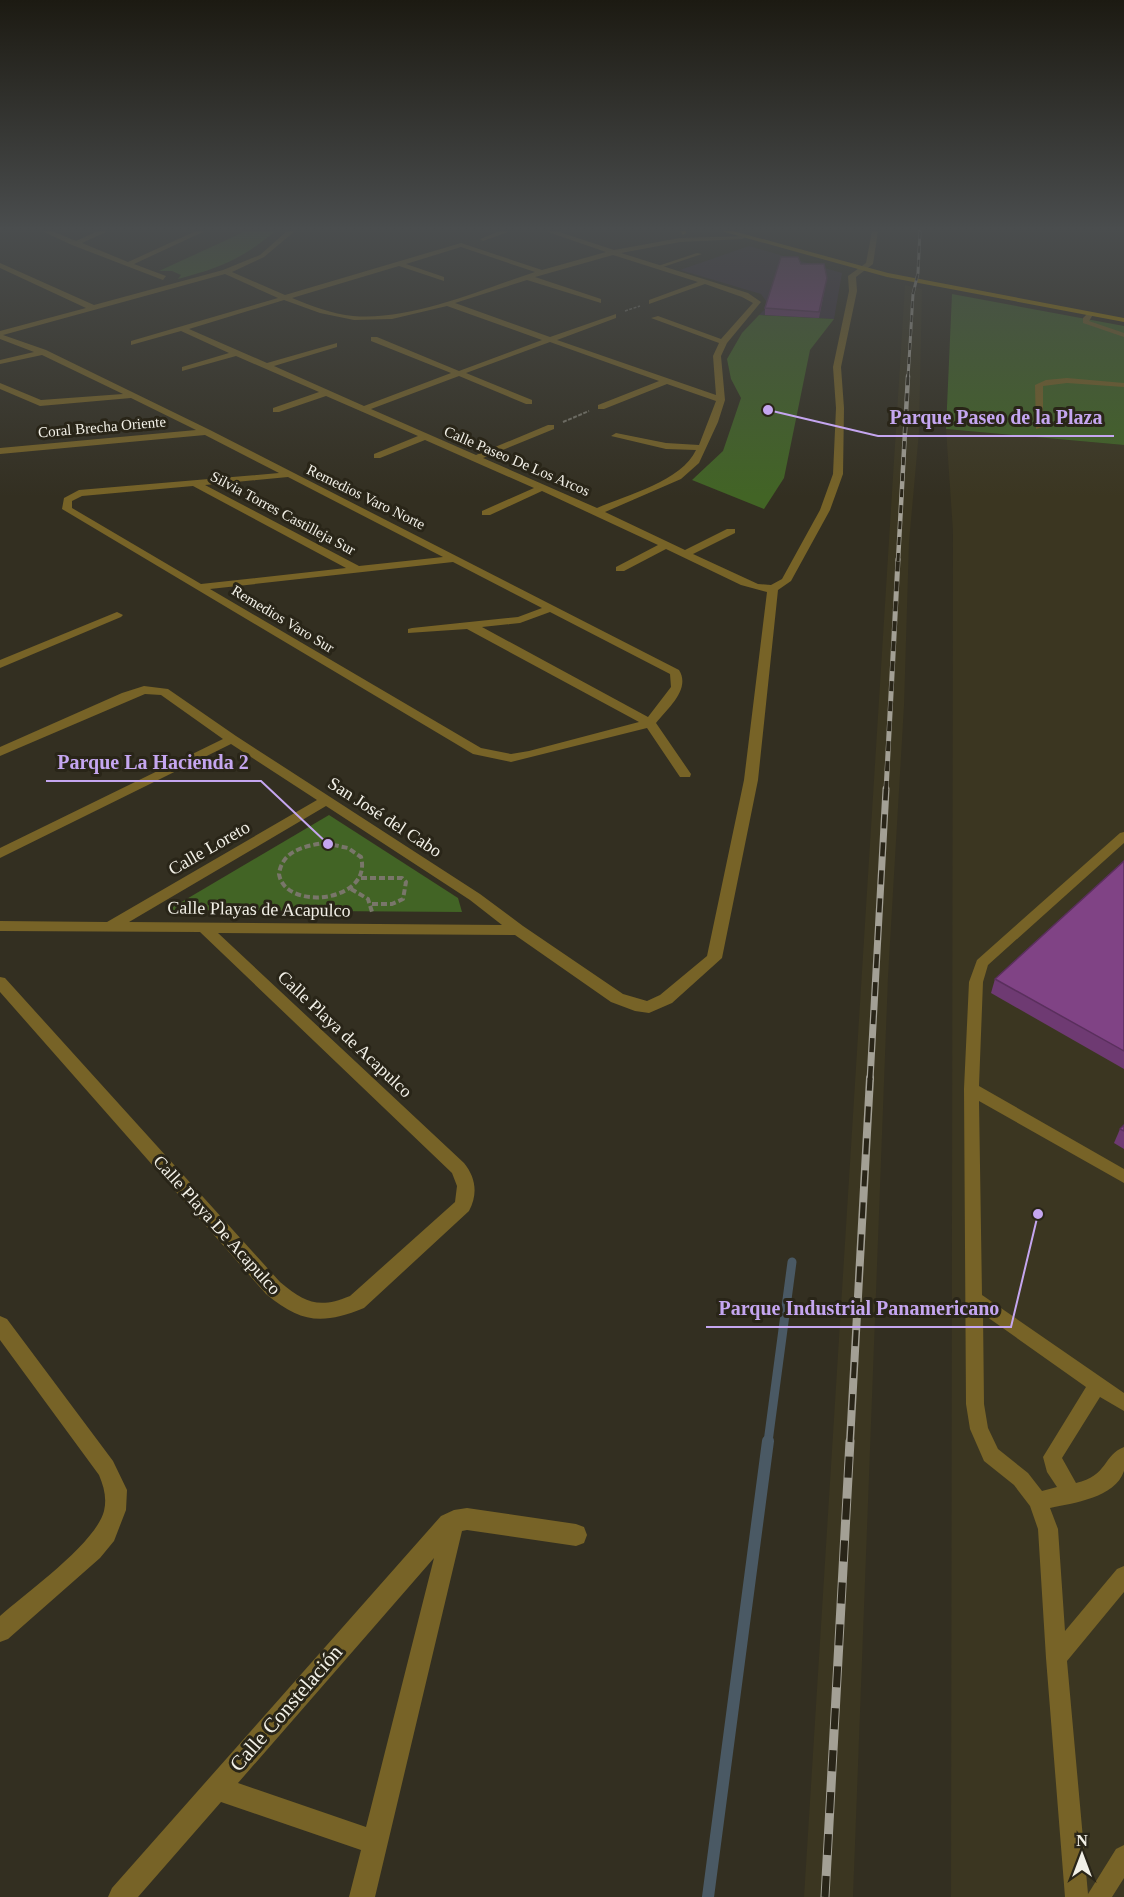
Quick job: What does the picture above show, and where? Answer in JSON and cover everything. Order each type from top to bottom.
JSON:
[{"type":"street","points":[[0,334],[52,320]]},
{"type":"street","points":[[134,343],[209,320]]},
{"type":"street","points":[[493,320],[721,400]]},
{"type":"street","points":[[363,409],[604,320]]},
{"type":"street","points":[[659,320],[723,342]]},
{"type":"street","points":[[597,512],[678,477],[696,461],[721,400],[717,356],[723,342],[742,320]]},
{"type":"street","points":[[779,585],[825,510],[838,474],[840,408],[837,367],[847,320]]},
{"type":"street","name":"Calle Paseo De Los Arcos","points":[[180,328],[597,512],[746,583],[756,587],[779,585]]},
{"type":"street","name":"Remedios Varo Norte","points":[[14,330],[38,342],[43,352]]},
{"type":"street","name":"Remedios Varo Norte","points":[[0,334],[43,352],[207,432],[675,672],[678,679],[677,687],[650,723]]},
{"type":"street","points":[[374,339],[529,402]]},
{"type":"street","points":[[266,366],[334,345]]},
{"type":"street","points":[[0,362],[43,352]]},
{"type":"street","points":[[185,369],[236,353]]},
{"type":"street","points":[[601,407],[666,381]]},
{"type":"street","points":[[0,386],[40,403],[133,396]]},
{"type":"street","points":[[276,410],[326,393]]},
{"type":"street","points":[[474,459],[551,427]]},
{"type":"street","name":"Coral Brecha Oriente","points":[[0,451],[207,432]]},
{"type":"street","points":[[616,436],[655,445],[703,448]]},
{"type":"street","points":[[377,456],[424,437]]},
{"type":"street","points":[[193,482],[287,475]]},
{"type":"street","name":"Remedios Varo Sur","points":[[193,482],[79,493],[67,500],[67,509],[477,752],[511,758],[547,752],[650,723]]},
{"type":"street","name":"Silvia Torres Castilleja Sur","points":[[193,482],[358,570]]},
{"type":"street","points":[[486,513],[542,488]]},
{"type":"street","points":[[685,554],[730,531]]},
{"type":"street","points":[[620,569],[666,545]]},
{"type":"street","points":[[200,587],[457,559]]},
{"type":"street","name":"San José del Cabo","points":[[0,752],[126,696],[144,690],[164,692],[232,740],[475,897],[518,930],[617,998],[635,1005],[649,1007],[666,999],[714,958],[751,780],[779,585]]},
{"type":"street","points":[[412,631],[520,620],[552,608]]},
{"type":"street","points":[[0,664],[117,615]]},
{"type":"street","points":[[469,625],[650,723],[685,774]]},
{"type":"street","points":[[0,854],[232,740]]},
{"type":"street","name":"Calle Loreto","points":[[110,927],[326,800]]},
{"type":"street","name":"Calle Playas de Acapulco","points":[[0,926],[518,930]]},
{"type":"street","name":"Calle Playa de Acapulco","points":[[205,929],[458,1168]]},
{"type":"street","name":"Calle Playa De Acapulco","points":[[0,982],[273,1288],[291,1304],[304,1311],[331,1310],[357,1302],[463,1206],[467,1189],[463,1174],[458,1168]]},
{"type":"street","points":[[0,1325],[106,1468],[116,1490],[115,1510],[106,1533],[92,1550],[0,1631]]},
{"type":"street","points":[[362,1897],[454,1521],[467,1519],[576,1535]]},
{"type":"street","name":"Calle Constelación","points":[[121,1897],[444,1529],[454,1521]]},
{"type":"street","points":[[216,1788],[376,1843]]},
{"type":"lane","points":[[1086,320],[1085,322],[1124,335]]},
{"type":"lane","points":[[1039,427],[1039,385],[1042,382],[1124,385]]},
{"type":"lane","points":[[1077,1897],[1056,1658],[1048,1529],[1038,1501],[1021,1479],[991,1455],[979,1429],[975,1404],[971,1089],[976,982],[982,963],[1124,836]]},
{"type":"lane","points":[[971,1089],[1124,1177]]},
{"type":"lane","points":[[972,1297],[1124,1403]]},
{"type":"lane","points":[[1072,1494],[1054,1466],[1052,1457],[1097,1385]]},
{"type":"lane","points":[[1038,1501],[1092,1489],[1105,1481],[1124,1456]]},
{"type":"lane","points":[[1056,1658],[1124,1576]]},
{"type":"lane","points":[[1099,1897],[1124,1857]]},
{"type":"path","points":[[551,427],[601,407]]},
{"type":"path","points":[[338,844],[359,853],[364,861],[365,869],[361,878],[350,889],[324,898],[297,895],[286,889],[280,882],[278,873],[281,864],[298,849],[310,845],[338,844]]},
{"type":"path","points":[[361,878],[402,879],[406,882],[403,899],[392,904],[371,904]]},
{"type":"path","points":[[350,889],[361,893],[371,904],[372,916]]},
{"type":"shaded area","points":[[903,320],[921,320],[919,432],[909,542],[904,706],[888,977],[853,1897],[804,1897]]},
{"type":"shaded area","points":[[946,429],[1124,445],[1124,1897],[951,1897],[953,531]]},
{"type":"green space","points":[[755,320],[834,320],[810,350],[784,478],[764,509],[692,480],[723,451],[741,398],[731,379],[727,359],[742,333]]},
{"type":"green space","points":[[951,320],[1089,320],[1124,326],[1124,445],[946,429]]},
{"type":"green space","points":[[329,815],[458,898],[462,912],[168,910]]},
{"type":"building","points":[[1124,861],[1124,1051],[995,979]]},
{"type":"waterway","points":[[768,1442],[792,1262]]},
{"type":"waterway","points":[[708,1897],[768,1441]]},
{"type":"railway","points":[[908,378],[911,320]]},
{"type":"railway","points":[[898,561],[908,376]]},
{"type":"railway","points":[[886,791],[898,559]]},
{"type":"railway","points":[[870,1080],[886,789]]},
{"type":"railway","points":[[850,1442],[870,1078]]},
{"type":"railway","points":[[825,1897],[850,1441]]},
{"type":"place","name":"Parque Paseo de la Plaza","points":[[768,410]]},
{"type":"place","name":"Parque La Hacienda 2","points":[[328,844]]},
{"type":"place","name":"Parque Industrial Panamericano","points":[[1038,1214]]}]
